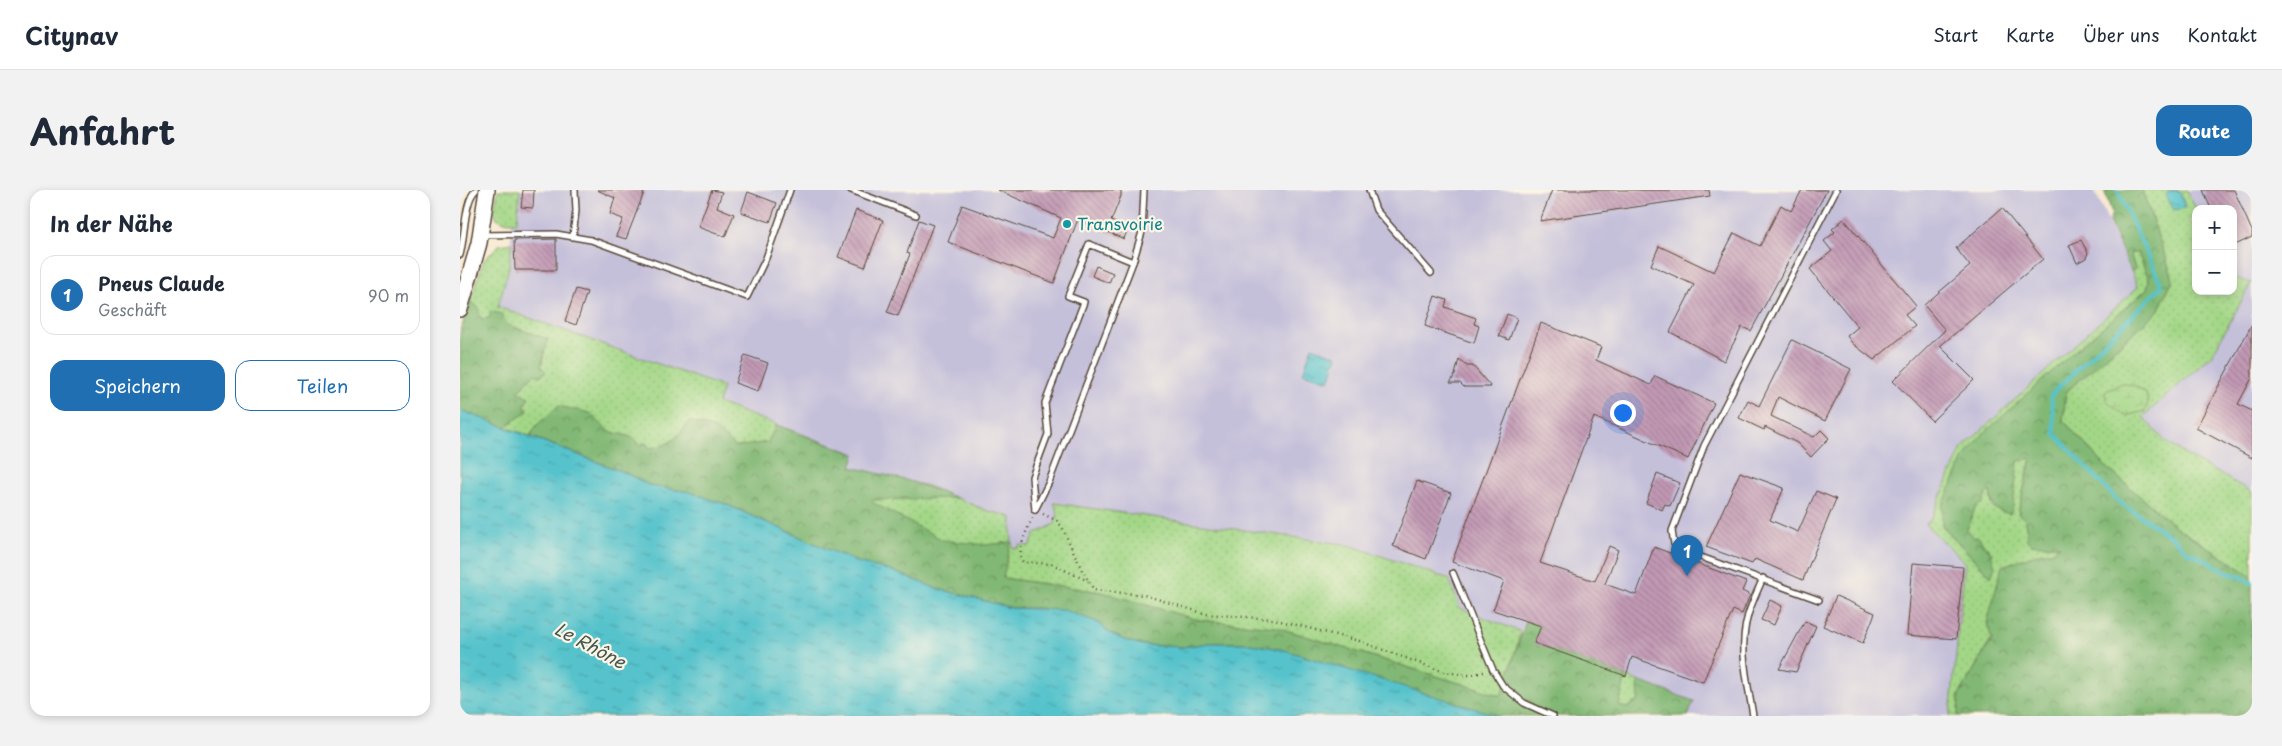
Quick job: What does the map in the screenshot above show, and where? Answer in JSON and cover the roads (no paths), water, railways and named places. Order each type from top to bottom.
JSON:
[{"type":"main road","points":[[460,309],[481,235],[487,190]]},
{"type":"lane","points":[[460,255],[469,202],[476,190]]},
{"type":"lane","points":[[573,236],[576,211],[575,190]]},
{"type":"lane","points":[[481,235],[556,234],[573,236],[599,243],[746,297],[766,258],[790,190]]},
{"type":"lane","points":[[851,190],[916,215]]},
{"type":"lane","points":[[1133,262],[1089,244],[1068,296],[1084,302],[1045,403],[1048,434],[1032,477],[1034,510],[1049,482],[1133,262],[1142,232],[1144,190]]},
{"type":"lane","points":[[1369,190],[1376,210],[1431,273]]},
{"type":"lane","points":[[1819,600],[1763,578],[1679,549],[1674,544],[1672,531],[1704,446],[1836,190]]},
{"type":"lane","points":[[1453,573],[1493,670],[1503,686],[1513,696],[1553,716]]},
{"type":"lane","points":[[1753,716],[1744,661],[1744,640],[1748,615],[1763,578]]},
{"type":"water","points":[[2175,190],[2180,192],[2185,208],[2174,210],[2166,196],[2167,193]]},
{"type":"water","points":[[1312,347],[1337,356],[1329,381],[1303,373]]},
{"type":"water","name":"Le Rhône","points":[[460,410],[626,473],[651,486],[690,492],[725,504],[857,562],[895,572],[935,588],[1012,608],[1064,610],[1097,622],[1110,633],[1124,640],[1142,645],[1183,647],[1209,643],[1244,643],[1281,649],[1499,716],[460,716]]},
{"type":"waterway","points":[[2117,190],[2162,286],[2051,395],[2055,434],[2118,501],[2174,539],[2188,552],[2227,573],[2239,576],[2252,583]]},
{"type":"place","name":"Transvoirie","points":[[1067,224]]},
{"type":"place","name":"Pneus Claude","points":[[1687,576]]}]
